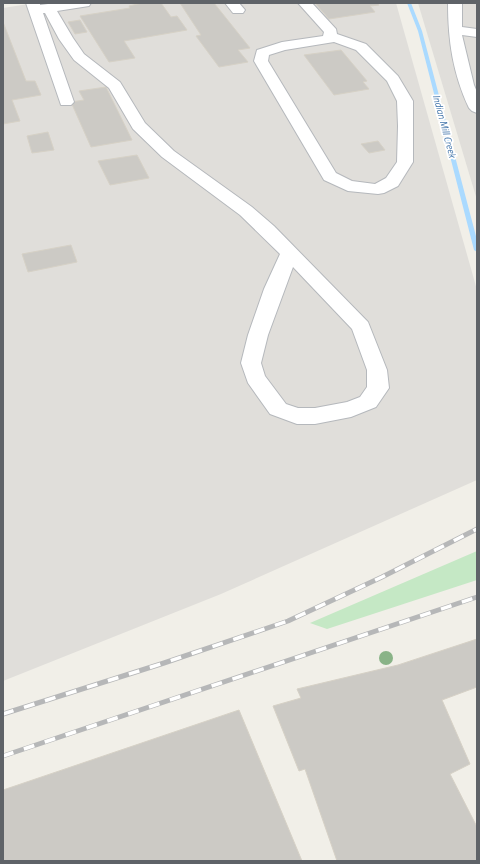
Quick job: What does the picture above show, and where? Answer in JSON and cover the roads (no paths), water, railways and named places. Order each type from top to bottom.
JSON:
[{"type":"lane","points":[[45,6],[84,3]]},
{"type":"lane","points":[[304,3],[331,32],[330,36]]},
{"type":"lane","points":[[455,3],[455,30],[466,85],[477,108]]},
{"type":"lane","points":[[45,6],[66,102]]},
{"type":"lane","points":[[45,6],[66,39],[80,57],[115,85],[139,126],[168,154],[246,211],[268,230],[361,327],[376,370],[378,388],[368,402],[351,409],[315,416],[297,416],[278,409],[255,378],[251,363],[258,335],[274,289],[290,253]]},
{"type":"lane","points":[[455,30],[477,32]]},
{"type":"lane","points":[[330,36],[361,47],[394,79],[405,101],[405,162],[392,182],[378,189],[348,186],[330,176],[261,61],[262,53],[282,46],[329,39],[330,36]]},
{"type":"waterway","name":"Indian Mill Creek","points":[[409,3],[420,31],[477,250]]},
{"type":"railway","points":[[3,714],[164,663],[288,621],[382,577],[477,529]]},
{"type":"railway","points":[[3,756],[477,597]]}]
